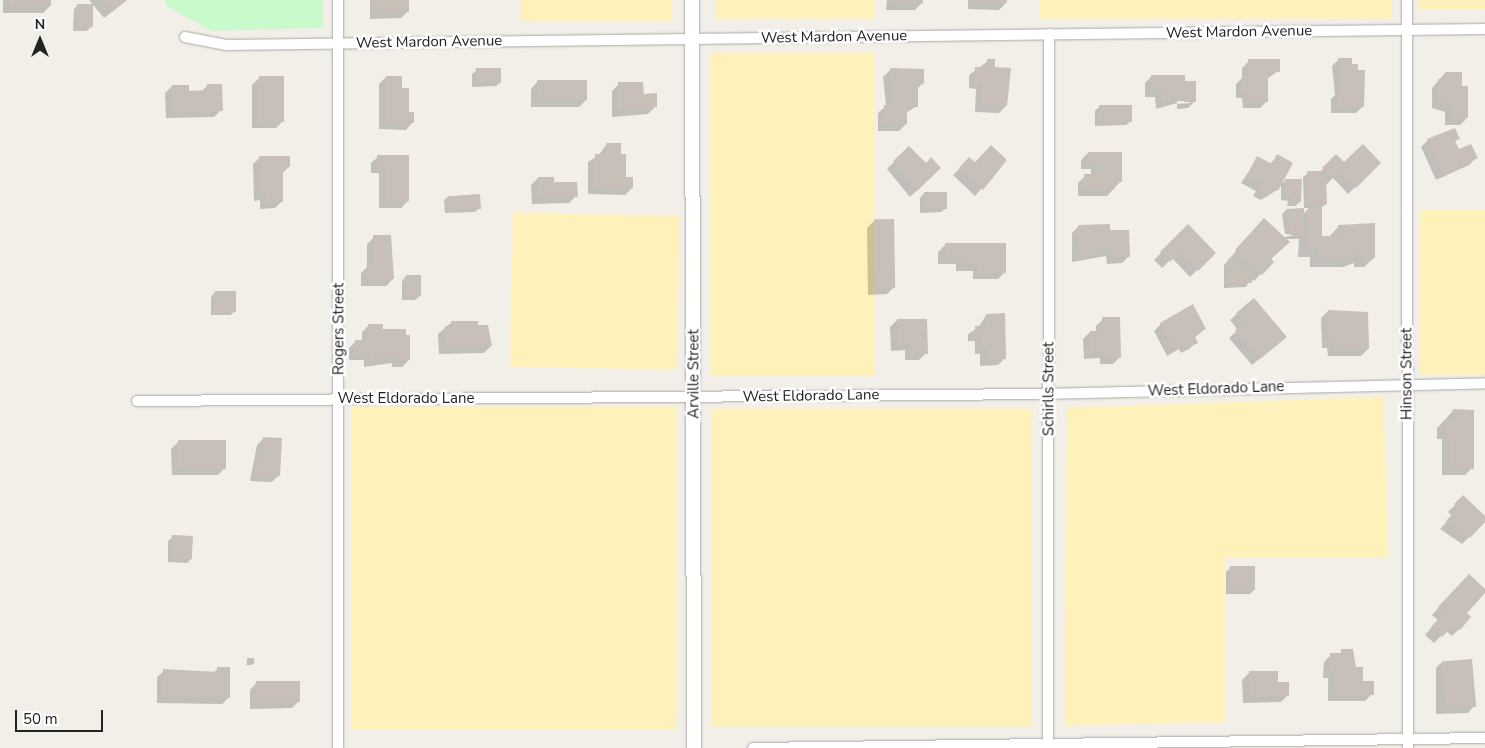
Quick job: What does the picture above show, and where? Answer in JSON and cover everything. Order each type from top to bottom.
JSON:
[{"type":"street","name":"Rogers Street","points":[[338,0],[340,400],[338,748]]},
{"type":"street","name":"Arville Street","points":[[692,0],[694,748]]},
{"type":"street","name":"Hinson Street","points":[[1407,0],[1408,744]]},
{"type":"street","name":"West Mardon Avenue","points":[[184,37],[226,45],[1485,29]]},
{"type":"street","name":"Schirlls Street","points":[[1048,743],[1049,34]]},
{"type":"street","name":"West Eldorado Lane","points":[[137,401],[1049,394],[1485,383]]},
{"type":"street","points":[[753,748],[1048,743],[1408,744],[1485,738]]},
{"type":"sand","points":[[521,0],[672,0],[672,21],[521,21]]},
{"type":"sand","points":[[716,0],[875,0],[875,19],[716,19]]},
{"type":"sand","points":[[1040,0],[1392,0],[1392,19],[1040,19]]},
{"type":"sand","points":[[1419,0],[1485,0],[1485,10],[1419,10]]},
{"type":"sand","points":[[711,53],[875,53],[875,376],[711,376]]},
{"type":"sand","points":[[1420,210],[1485,210],[1485,375],[1420,375]]},
{"type":"sand","points":[[513,213],[680,216],[677,370],[510,367]]},
{"type":"sand","points":[[1384,397],[1389,558],[1226,558],[1226,722],[1065,726],[1067,408]]},
{"type":"sand","points":[[352,407],[677,407],[677,730],[352,730]]},
{"type":"sand","points":[[712,409],[1032,409],[1032,727],[712,727]]},
{"type":"green space","points":[[166,0],[323,0],[323,28],[212,31],[166,6]]},
{"type":"building","points":[[9,0],[51,0],[51,6],[10,7]]},
{"type":"building","points":[[102,0],[127,0],[112,12]]},
{"type":"building","points":[[376,0],[409,0],[409,12],[376,12]]},
{"type":"building","points":[[892,0],[923,0],[923,3],[892,3]]},
{"type":"building","points":[[975,0],[1007,0],[1007,3],[975,3]]},
{"type":"building","points":[[77,4],[93,4],[93,27],[77,27]]},
{"type":"building","points":[[1338,58],[1352,58],[1352,64],[1358,64],[1358,70],[1365,70],[1364,107],[1338,106],[1338,90],[1341,90]]},
{"type":"building","points":[[987,59],[995,59],[995,67],[1011,68],[1007,106],[982,106],[982,82],[975,82],[975,67],[987,67]]},
{"type":"building","points":[[1248,59],[1280,59],[1280,72],[1268,72],[1268,102],[1249,102],[1249,92],[1243,92],[1242,75],[1248,75]]},
{"type":"building","points":[[476,68],[501,68],[501,83],[476,83]]},
{"type":"building","points":[[890,68],[924,69],[924,84],[918,83],[918,107],[907,107],[907,124],[884,124],[884,105],[893,105]]},
{"type":"building","points":[[1445,72],[1462,72],[1462,86],[1468,86],[1468,118],[1452,119],[1452,105],[1438,101],[1438,79],[1445,79]]},
{"type":"building","points":[[1151,75],[1185,75],[1185,81],[1196,81],[1196,102],[1184,102],[1184,97],[1172,97],[1173,102],[1162,102],[1162,91],[1151,91]]},
{"type":"building","points":[[259,76],[284,76],[284,122],[259,122]]},
{"type":"building","points":[[386,76],[402,76],[402,88],[409,88],[409,112],[414,112],[414,123],[386,123]]},
{"type":"building","points":[[537,80],[587,80],[587,100],[537,100]]},
{"type":"building","points":[[618,82],[643,82],[644,94],[657,93],[657,107],[618,110]]},
{"type":"building","points":[[207,84],[222,84],[223,111],[172,111],[172,85],[189,85],[189,91],[207,90]]},
{"type":"building","points":[[1099,105],[1132,105],[1132,122],[1099,122]]},
{"type":"building","points":[[1455,128],[1460,139],[1455,141],[1459,149],[1471,144],[1478,158],[1444,174],[1427,139]]},
{"type":"building","points":[[606,143],[621,143],[621,154],[626,154],[626,177],[633,177],[633,188],[595,188],[595,154],[606,154]]},
{"type":"building","points":[[1363,144],[1381,163],[1356,188],[1341,172],[1334,179],[1322,168],[1336,154],[1344,162]]},
{"type":"building","points":[[991,145],[1007,160],[983,190],[959,168],[969,157],[975,162]]},
{"type":"building","points":[[909,146],[926,163],[931,157],[941,168],[917,191],[893,161]]},
{"type":"building","points":[[1088,152],[1122,152],[1122,182],[1115,182],[1115,189],[1084,189],[1084,174],[1097,174],[1097,162],[1088,163]]},
{"type":"building","points":[[1277,154],[1293,163],[1278,191],[1272,188],[1269,194],[1259,189],[1262,183],[1247,175],[1257,156],[1272,164]]},
{"type":"building","points":[[377,155],[409,155],[409,201],[386,201],[386,166],[377,166]]},
{"type":"building","points":[[259,156],[290,156],[290,167],[283,167],[283,202],[266,202],[266,194],[260,194]]},
{"type":"building","points":[[1307,171],[1321,171],[1321,178],[1326,178],[1327,204],[1308,204]]},
{"type":"building","points":[[538,177],[554,177],[554,182],[577,182],[578,197],[538,197]]},
{"type":"building","points":[[1285,179],[1302,179],[1301,202],[1291,202],[1292,197],[1285,196]]},
{"type":"building","points":[[924,192],[947,192],[947,209],[924,209]]},
{"type":"building","points":[[480,194],[481,209],[449,211],[448,196]]},
{"type":"building","points":[[1304,208],[1304,235],[1290,235],[1286,209]]},
{"type":"building","points":[[1308,208],[1322,208],[1322,236],[1338,236],[1338,225],[1375,223],[1375,258],[1363,258],[1363,254],[1354,254],[1354,258],[1319,258],[1319,248],[1307,248]]},
{"type":"building","points":[[1264,218],[1290,242],[1271,259],[1274,262],[1262,275],[1235,250]]},
{"type":"building","points":[[874,219],[894,219],[895,288],[875,288]]},
{"type":"building","points":[[1110,224],[1110,230],[1129,230],[1130,257],[1113,257],[1113,249],[1095,249],[1095,255],[1079,255],[1078,225]]},
{"type":"building","points":[[1188,224],[1216,253],[1198,271],[1180,252],[1170,262],[1160,252]]},
{"type":"building","points":[[373,235],[391,235],[394,279],[368,280],[367,265],[374,264]]},
{"type":"building","points":[[945,243],[1006,243],[1006,273],[979,273],[979,264],[963,264],[963,258],[945,258]]},
{"type":"building","points":[[1228,259],[1241,259],[1241,270],[1252,270],[1252,283],[1228,284]]},
{"type":"building","points":[[406,275],[421,275],[421,296],[406,296]]},
{"type":"building","points":[[215,291],[236,291],[236,312],[215,312]]},
{"type":"building","points":[[1254,298],[1287,337],[1260,359],[1235,330],[1244,323],[1236,313]]},
{"type":"building","points":[[1193,304],[1206,329],[1194,335],[1198,343],[1189,347],[1186,343],[1174,350],[1160,323]]},
{"type":"building","points":[[1328,310],[1368,312],[1369,349],[1334,350],[1334,342],[1328,342]]},
{"type":"building","points":[[1005,313],[1006,359],[987,359],[987,348],[981,348],[981,334],[975,334],[975,326],[986,325],[986,314]]},
{"type":"building","points":[[1102,317],[1120,317],[1121,358],[1107,358],[1107,352],[1090,352],[1090,331],[1102,331]]},
{"type":"building","points":[[897,319],[927,319],[928,354],[912,354],[912,344],[897,344]]},
{"type":"building","points":[[451,321],[478,321],[478,325],[488,325],[492,346],[445,347],[445,326],[451,326]]},
{"type":"building","points":[[368,324],[383,324],[383,329],[406,329],[406,335],[410,335],[410,360],[399,360],[399,357],[370,360],[370,354],[355,354],[355,340],[368,340]]},
{"type":"building","points":[[1453,409],[1474,410],[1474,469],[1449,468],[1449,433],[1444,433],[1444,420],[1452,420]]},
{"type":"building","points":[[263,437],[282,438],[280,476],[256,474],[257,457],[262,457]]},
{"type":"building","points":[[178,440],[226,440],[226,469],[178,469]]},
{"type":"building","points":[[1463,495],[1485,516],[1485,522],[1470,538],[1462,530],[1458,533],[1446,521],[1458,508],[1454,504]]},
{"type":"building","points":[[172,535],[193,536],[192,559],[171,558]]},
{"type":"building","points":[[1230,566],[1255,566],[1255,590],[1230,590]]},
{"type":"building","points":[[1469,574],[1485,589],[1485,593],[1467,613],[1471,617],[1460,630],[1454,625],[1442,637],[1431,627],[1444,613],[1438,607]]},
{"type":"building","points":[[1341,649],[1353,649],[1356,667],[1363,667],[1363,681],[1374,681],[1374,695],[1335,695],[1335,671],[1330,671],[1330,653],[1341,653]]},
{"type":"building","points":[[247,658],[254,658],[254,664],[247,664]]},
{"type":"building","points":[[1472,659],[1476,707],[1446,709],[1442,662]]},
{"type":"building","points":[[217,667],[230,667],[230,698],[163,697],[163,669],[217,672]]},
{"type":"building","points":[[1249,671],[1278,671],[1278,682],[1289,682],[1289,696],[1249,697]]},
{"type":"building","points":[[256,681],[300,681],[300,702],[256,702]]}]
